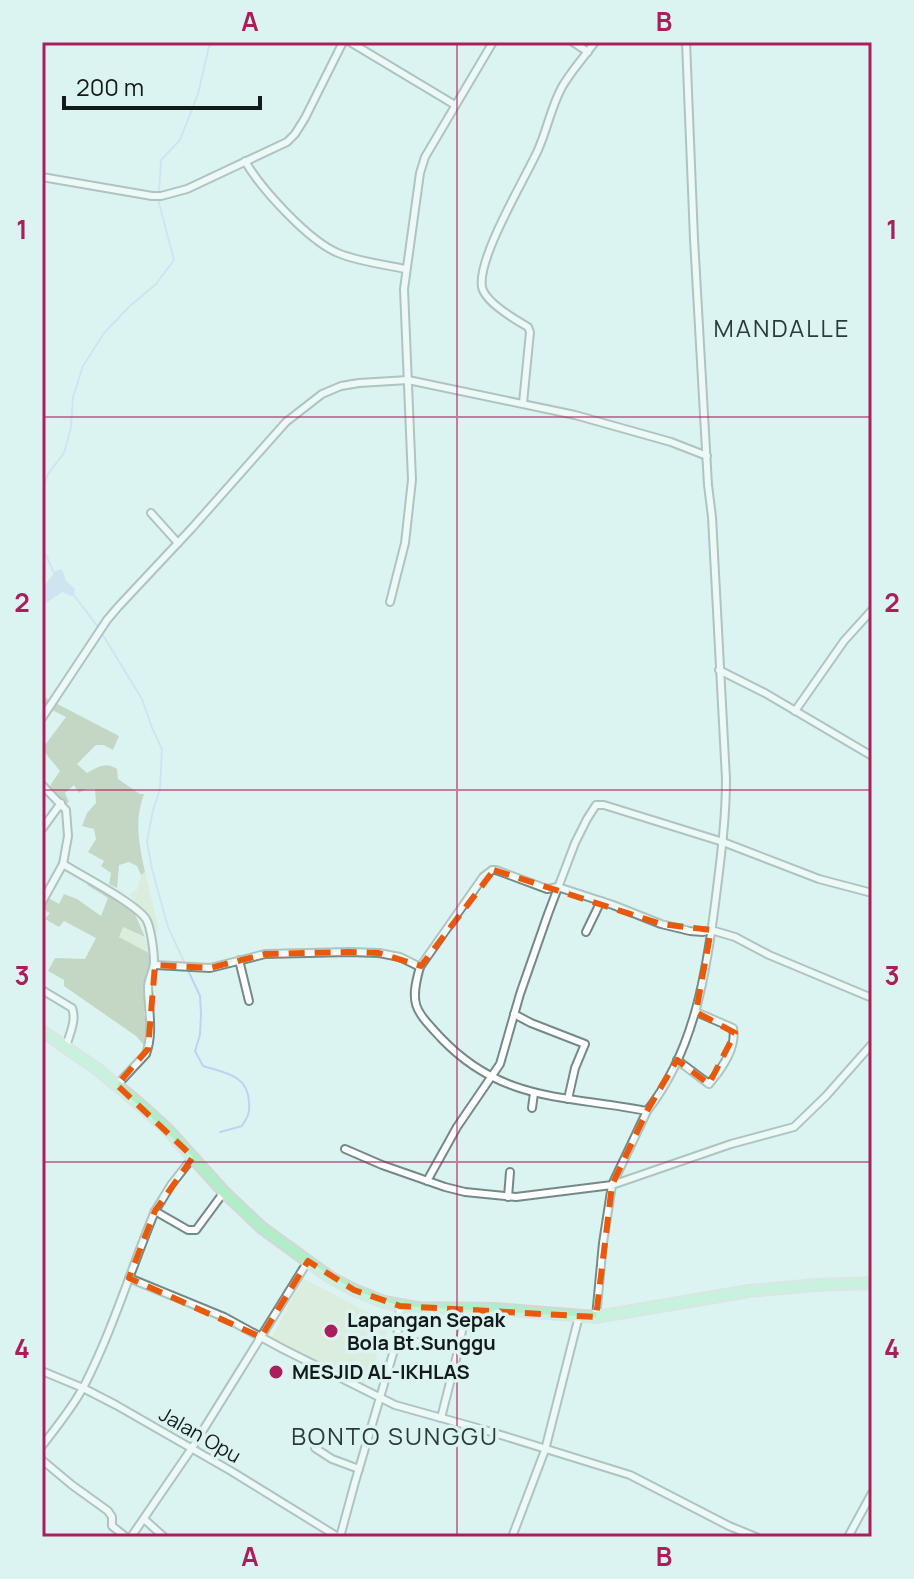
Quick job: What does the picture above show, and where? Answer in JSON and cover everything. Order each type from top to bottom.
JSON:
[{"type":"main road","points":[[42,1031],[117,1085],[167,1129],[224,1192],[262,1228],[331,1278],[354,1290],[400,1306],[596,1317],[749,1291],[872,1283]]},
{"type":"street","points":[[42,177],[152,196],[180,192],[287,142],[305,118],[343,42]]},
{"type":"street","points":[[350,42],[455,105]]},
{"type":"street","points":[[390,602],[405,543],[412,480],[405,269],[422,163],[493,42]]},
{"type":"street","points":[[573,42],[588,52]]},
{"type":"street","points":[[523,403],[530,332],[528,327],[492,302],[483,290],[483,275],[492,245],[539,148],[561,89],[595,42]]},
{"type":"street","points":[[596,1317],[612,1185],[647,1111],[677,1060],[696,1012],[704,980],[723,842],[726,779],[694,239],[686,42]]},
{"type":"street","points":[[245,161],[252,174],[288,214],[325,246],[337,253],[405,269]]},
{"type":"street","points":[[42,718],[107,620],[286,422],[311,401],[341,386],[408,380],[523,403],[671,442],[707,456]]},
{"type":"street","points":[[151,513],[178,543]]},
{"type":"street","points":[[795,711],[844,641],[872,610]]},
{"type":"street","points":[[719,670],[872,756]]},
{"type":"street","points":[[42,785],[65,807],[68,836],[63,864],[42,902]]},
{"type":"street","points":[[42,829],[61,803]]},
{"type":"street","points":[[427,1181],[457,1127],[500,1064],[558,887],[575,843],[596,805],[723,842],[819,879],[872,893]]},
{"type":"street","points":[[63,864],[125,901],[145,917],[149,927],[155,965],[148,987],[148,1049],[117,1085]]},
{"type":"street","points":[[647,1111],[534,1093],[491,1077],[456,1053],[417,1009],[413,993],[420,967],[483,877],[492,870],[547,889],[558,887],[661,924],[690,931],[711,930],[735,937],[769,955],[872,998]]},
{"type":"street","points":[[586,932],[601,901]]},
{"type":"street","points":[[155,965],[210,968],[265,954],[379,953],[400,957],[420,967]]},
{"type":"street","points":[[239,960],[249,1001]]},
{"type":"street","points":[[42,990],[74,1012],[66,1048]]},
{"type":"street","points":[[677,1060],[709,1084],[729,1052],[735,1033],[733,1028],[696,1012]]},
{"type":"street","points":[[514,1014],[585,1044],[575,1068],[568,1099]]},
{"type":"street","points":[[345,1149],[427,1181],[465,1192],[508,1197],[536,1196],[612,1185],[731,1144],[794,1127],[872,1044]]},
{"type":"street","points":[[532,1108],[534,1093]]},
{"type":"street","points":[[42,1446],[83,1388],[105,1341],[155,1211],[193,1157]]},
{"type":"street","points":[[508,1197],[510,1172]]},
{"type":"street","points":[[155,1211],[188,1230],[196,1230],[224,1192]]},
{"type":"street","points":[[42,1460],[108,1511],[112,1526],[128,1537],[144,1519],[192,1448],[308,1261]]},
{"type":"street","points":[[129,1278],[224,1317],[395,1405],[630,1475],[756,1537]]},
{"type":"street","points":[[339,1537],[397,1340],[400,1306]]},
{"type":"street","points":[[441,1418],[466,1309]]},
{"type":"street","points":[[512,1537],[545,1450],[579,1316]]},
{"type":"street","points":[[397,1340],[459,1347]]},
{"type":"street","name":"Jalan Opu","points":[[42,1371],[83,1388],[192,1448],[339,1537]]},
{"type":"street","points":[[315,1448],[332,1459],[359,1469]]},
{"type":"street","points":[[848,1537],[872,1493]]},
{"type":"street","points":[[144,1519],[164,1537]]},
{"type":"highlighted area","points":[[494,870],[661,924],[711,930],[696,1012],[735,1033],[709,1084],[677,1060],[647,1111],[612,1185],[596,1317],[400,1306],[354,1290],[308,1261],[261,1337],[129,1278],[155,1211],[193,1157],[117,1085],[148,1049],[155,965],[210,968],[265,954],[349,952],[379,953],[421,966]]},
{"type":"green space","points":[[42,696],[119,736],[113,750],[96,745],[77,764],[87,773],[109,765],[117,769],[118,779],[144,794],[138,823],[145,872],[141,875],[137,866],[129,862],[119,865],[117,888],[109,884],[111,873],[101,866],[104,861],[88,852],[96,839],[94,829],[82,826],[87,813],[96,803],[95,789],[79,793],[74,785],[65,793],[69,802],[63,805],[58,794],[50,793],[51,784],[60,771],[42,749],[66,717],[42,705]]},
{"type":"green space","points":[[145,872],[159,930],[153,935],[143,912],[129,894],[137,890],[141,875]]},
{"type":"green space","points":[[91,880],[121,899],[134,912],[145,937],[123,927],[119,937],[155,959],[150,963],[144,1013],[149,1033],[148,1050],[136,1036],[64,986],[64,980],[48,971],[55,958],[85,959],[96,938],[64,921],[59,927],[45,919],[50,913],[42,909],[42,896],[59,904],[64,894],[101,916],[108,898],[87,885]]},
{"type":"green space","points":[[123,927],[146,940],[151,955],[119,937]]},
{"type":"green space","name":"Lapangan Sepak Bola Bt.Sunggu","points":[[303,1278],[390,1324],[364,1388],[271,1339]]},
{"type":"water","points":[[62,569],[66,581],[75,589],[74,595],[62,592],[42,606],[42,588],[56,571]]},
{"type":"waterway","points":[[159,193],[161,160],[180,140],[198,94],[210,42]]},
{"type":"waterway","points":[[42,490],[48,474],[64,453],[71,427],[73,397],[83,366],[104,333],[156,284],[174,260],[158,199]]},
{"type":"waterway","points":[[42,547],[55,575]]},
{"type":"waterway","points":[[73,594],[98,627]]},
{"type":"waterway","points":[[101,632],[142,699],[162,749],[160,789],[147,842],[168,927],[200,996],[200,1035],[195,1051],[203,1066],[234,1076],[248,1093],[249,1112],[242,1126],[220,1132]]},
{"type":"place","name":"Lapangan Sepak Bola Bt.Sunggu","points":[[331,1331]]},
{"type":"place","name":"MESJID AL-IKHLAS","points":[[276,1372]]},
{"type":"district","name":"MANDALLE","points":[[782,329]]},
{"type":"district","name":"BONTO SUNGGU","points":[[395,1437]]}]
